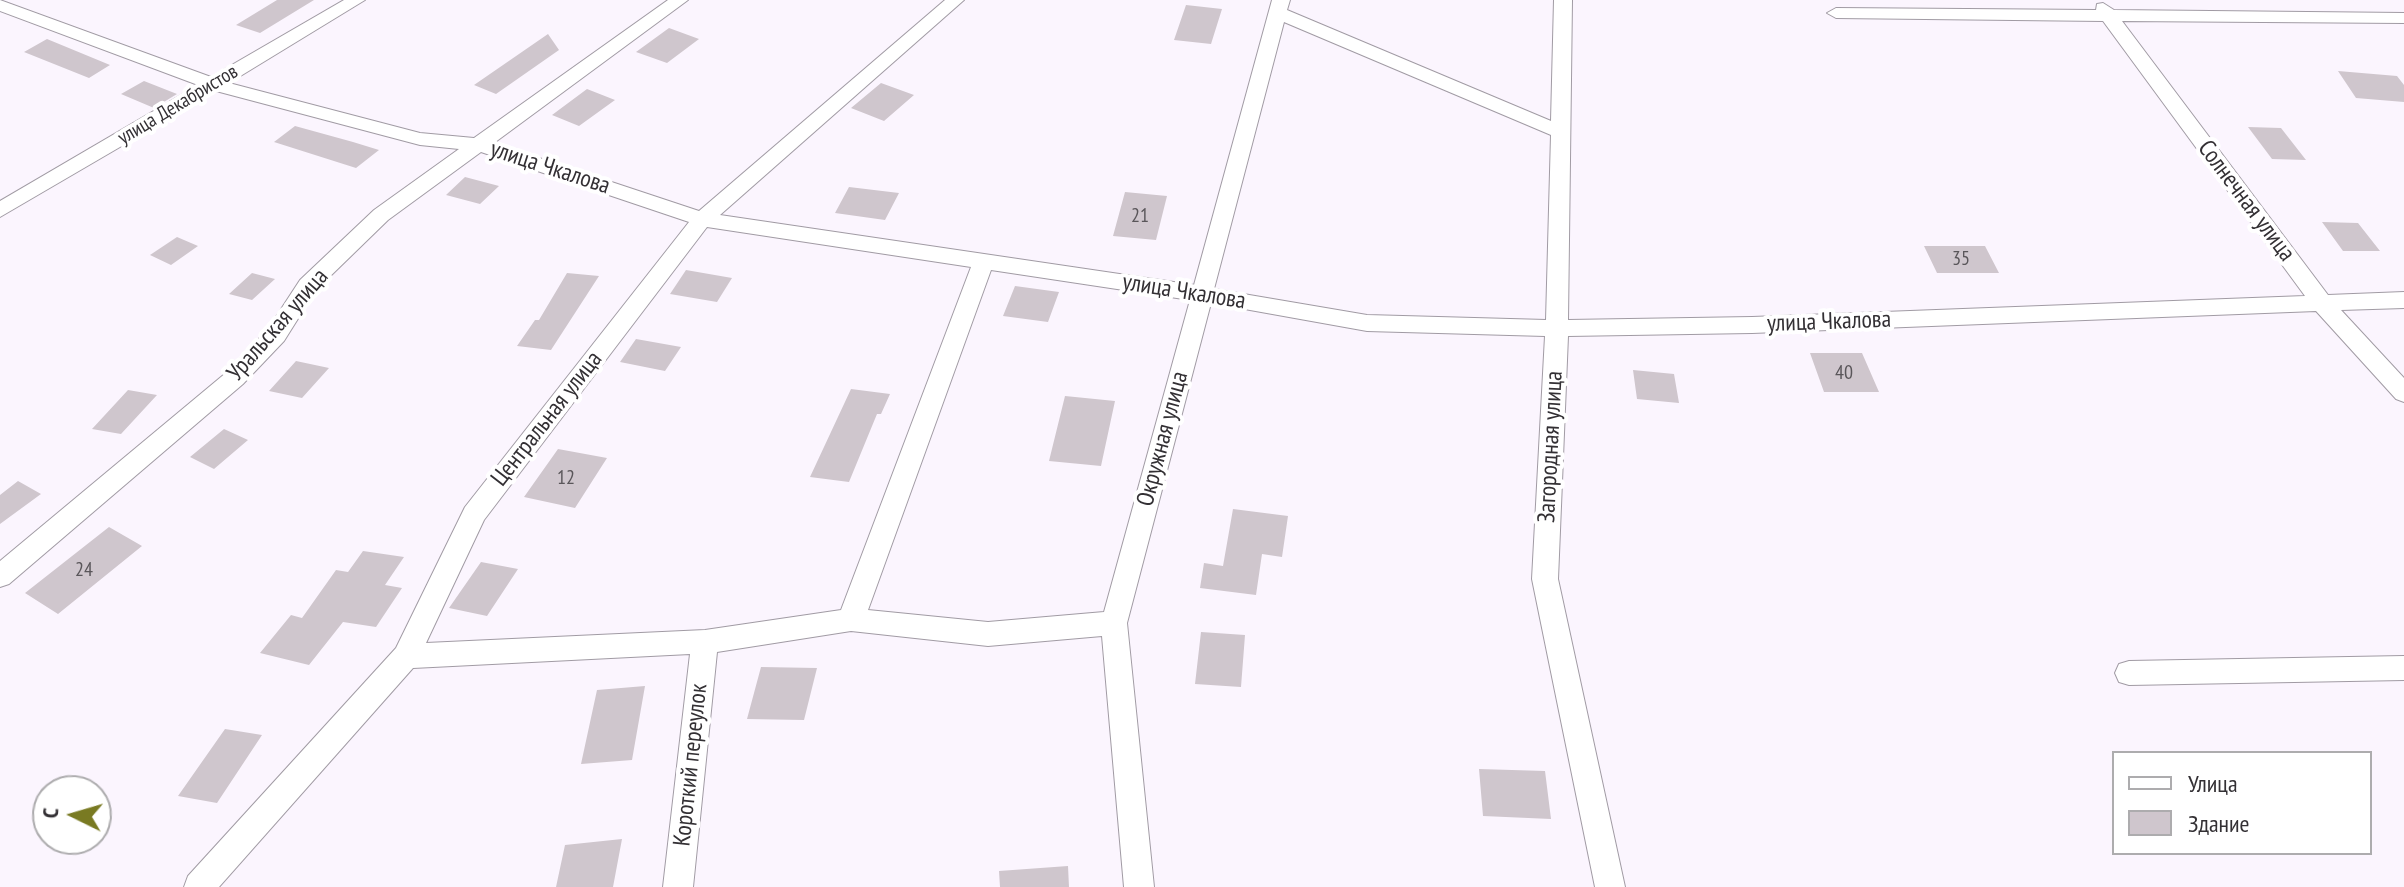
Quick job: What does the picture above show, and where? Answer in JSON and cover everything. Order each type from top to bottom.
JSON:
[{"type":"street","name":"улица Декабристов","points":[[0,210],[356,0]]},
{"type":"street","name":"Уральская улица","points":[[0,576],[235,378],[276,335],[308,285],[381,215],[679,0]]},
{"type":"street","name":"Центральная улица","points":[[199,887],[406,656],[474,514],[702,219],[955,0]]},
{"type":"street","name":"Загородная улица","points":[[1563,0],[1563,133],[1557,328],[1545,579],[1610,887]]},
{"type":"street","name":"улица Чкалова","points":[[0,5],[212,84],[420,139],[480,145],[702,219],[1201,294],[1367,323],[1557,328],[1752,325],[2404,300]]},
{"type":"street","points":[[1280,6],[1563,133]]},
{"type":"street","name":"Окружная улица","points":[[1139,887],[1114,623],[1280,6]]},
{"type":"street","points":[[1836,13],[2104,8],[2404,18]]},
{"type":"street","name":"Солнечная улица","points":[[2104,8],[2323,305],[2404,393]]},
{"type":"street","points":[[851,620],[983,262]]},
{"type":"street","points":[[406,656],[705,642],[851,620],[988,634],[1114,623]]},
{"type":"street","name":"Короткий переулок","points":[[678,887],[705,642]]},
{"type":"street","points":[[2129,673],[2404,668]]},
{"type":"building","points":[[277,0],[314,0],[260,33],[236,25]]},
{"type":"building","points":[[1186,5],[1222,9],[1211,44],[1174,40]]},
{"type":"building","points":[[669,28],[699,39],[667,63],[636,52]]},
{"type":"building","points":[[548,34],[559,50],[496,94],[474,85]]},
{"type":"building","points":[[47,39],[110,65],[89,78],[24,52]]},
{"type":"building","points":[[2338,71],[2397,76],[2404,85],[2404,102],[2356,98]]},
{"type":"building","points":[[144,81],[177,94],[154,108],[121,94]]},
{"type":"building","points":[[881,83],[914,95],[884,121],[851,108]]},
{"type":"building","points":[[587,89],[615,100],[579,126],[552,115]]},
{"type":"building","points":[[295,126],[379,150],[356,168],[274,142]]},
{"type":"building","points":[[2248,127],[2281,128],[2306,160],[2272,159]]},
{"type":"building","points":[[465,177],[499,186],[480,204],[446,195]]},
{"type":"building","points":[[849,187],[899,193],[885,220],[835,213]]},
{"type":"building","points":[[1125,192],[1167,196],[1156,240],[1113,236]]},
{"type":"building","points":[[2322,222],[2358,223],[2380,251],[2343,251]]},
{"type":"building","points":[[177,237],[198,246],[171,265],[150,255]]},
{"type":"building","points":[[1924,246],[1985,246],[1999,273],[1937,273]]},
{"type":"building","points":[[686,270],[732,278],[717,302],[670,294]]},
{"type":"building","points":[[252,273],[275,279],[252,300],[229,294]]},
{"type":"building","points":[[567,273],[599,276],[551,350],[517,346],[535,320],[539,320]]},
{"type":"building","points":[[1015,286],[1059,292],[1048,322],[1003,316]]},
{"type":"building","points":[[636,339],[681,347],[665,371],[620,362]]},
{"type":"building","points":[[1810,353],[1862,353],[1879,392],[1824,392]]},
{"type":"building","points":[[296,361],[329,368],[302,398],[269,391]]},
{"type":"building","points":[[1633,370],[1674,374],[1679,403],[1637,399]]},
{"type":"building","points":[[851,389],[890,394],[881,414],[877,414],[849,482],[810,477]]},
{"type":"building","points":[[128,390],[157,395],[121,434],[92,429]]},
{"type":"building","points":[[1065,396],[1115,401],[1101,466],[1049,461]]},
{"type":"building","points":[[224,429],[248,440],[214,469],[190,457]]},
{"type":"building","points":[[558,449],[607,458],[575,508],[524,497]]},
{"type":"building","points":[[18,481],[41,494],[0,524],[0,495]]},
{"type":"building","points":[[1233,509],[1288,516],[1282,557],[1262,554],[1256,595],[1200,588],[1204,563],[1223,566]]},
{"type":"building","points":[[109,527],[142,546],[58,614],[25,593]]},
{"type":"building","points":[[363,551],[404,557],[385,585],[402,588],[376,627],[343,622],[309,665],[260,653],[291,615],[302,618],[336,570],[348,572]]},
{"type":"building","points":[[481,562],[518,569],[487,616],[449,608]]},
{"type":"building","points":[[1201,632],[1245,635],[1241,687],[1195,684]]},
{"type":"building","points":[[761,667],[817,668],[804,720],[747,719]]},
{"type":"building","points":[[645,686],[632,760],[581,764],[597,690]]},
{"type":"building","points":[[225,729],[262,735],[217,803],[178,796]]},
{"type":"building","points":[[1479,769],[1545,771],[1551,819],[1483,816]]},
{"type":"building","points":[[622,839],[613,887],[556,887],[565,845]]},
{"type":"building","points":[[1068,866],[1069,887],[1000,887],[999,871]]}]
